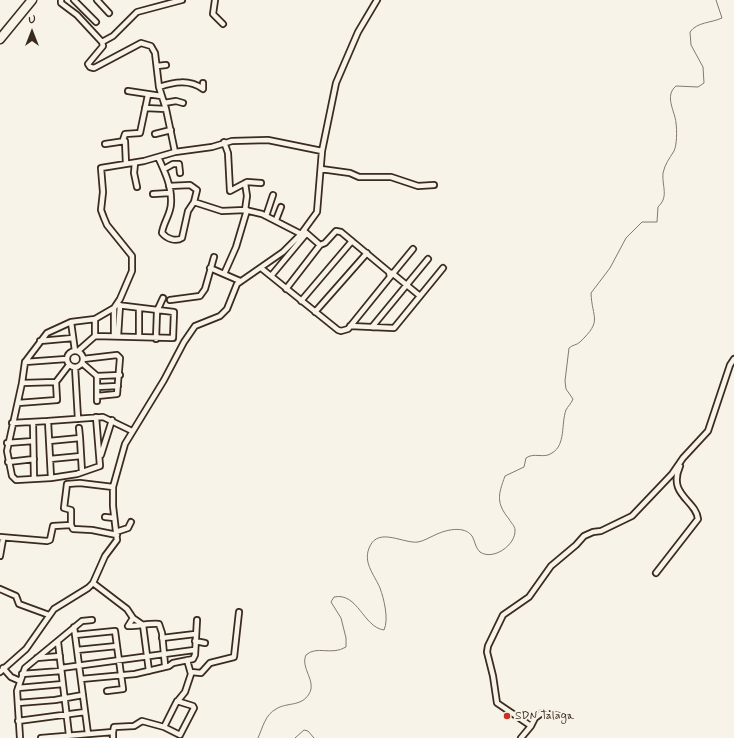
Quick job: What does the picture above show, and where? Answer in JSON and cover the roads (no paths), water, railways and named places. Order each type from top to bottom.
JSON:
[{"type":"highway","points":[[0,39],[32,0]]},
{"type":"street","points":[[60,0],[61,3],[77,15],[102,42],[103,46],[88,64],[93,68],[143,43],[153,48],[156,53],[161,96],[166,109],[175,152]]},
{"type":"street","points":[[74,0],[96,22]]},
{"type":"street","points":[[97,0],[109,13]]},
{"type":"street","points":[[102,42],[113,36],[137,12],[182,0]]},
{"type":"street","points":[[215,0],[213,14],[223,24]]},
{"type":"street","points":[[271,276],[304,233],[317,212],[322,151],[334,95],[342,67],[358,32],[377,0]]},
{"type":"street","points":[[157,66],[166,66]]},
{"type":"street","points":[[159,86],[182,82],[195,84],[203,89],[203,83]]},
{"type":"street","points":[[128,91],[161,96]]},
{"type":"street","points":[[126,164],[125,141],[123,140],[125,134],[140,133],[144,108],[148,95]]},
{"type":"street","points":[[164,103],[176,101],[183,103]]},
{"type":"street","points":[[144,108],[166,109]]},
{"type":"street","points":[[155,134],[171,130]]},
{"type":"street","points":[[116,336],[117,306],[132,271],[133,260],[123,244],[107,225],[101,210],[103,192],[101,170],[105,167],[135,163],[175,152],[212,147],[224,142],[256,139],[322,151]]},
{"type":"street","points":[[105,144],[123,140]]},
{"type":"street","points":[[224,142],[228,153],[230,191],[245,183],[261,183]]},
{"type":"street","points":[[158,157],[164,169],[169,186],[171,203],[162,232],[166,238],[179,240],[182,238],[188,211],[194,202],[198,190],[192,186],[169,186]]},
{"type":"street","points":[[135,163],[134,173],[137,187]]},
{"type":"street","points":[[164,169],[173,164],[180,164],[180,173]]},
{"type":"street","points":[[321,169],[350,173],[359,177],[391,177],[418,186],[434,185]]},
{"type":"street","points":[[224,274],[236,247],[246,210],[247,196],[245,183]]},
{"type":"street","points":[[153,194],[170,193]]},
{"type":"street","points":[[266,216],[272,195]]},
{"type":"street","points":[[194,202],[222,211],[246,210],[266,216],[304,233],[320,245]]},
{"type":"street","points":[[276,220],[281,207]]},
{"type":"street","points":[[286,289],[320,245],[325,243],[333,233],[338,231],[387,269],[391,275],[407,284],[420,296]]},
{"type":"street","points":[[20,681],[11,677],[2,670],[15,661],[26,649],[37,636],[49,615],[56,608],[94,583],[105,556],[115,543],[117,534],[114,518],[113,487],[126,444],[164,380],[190,332],[200,323],[220,316],[227,309],[232,295],[240,281],[283,252],[304,233]]},
{"type":"street","points":[[301,301],[352,241]]},
{"type":"street","points":[[261,268],[338,330],[344,331],[350,326],[413,249]]},
{"type":"street","points":[[315,312],[367,253]]},
{"type":"street","points":[[170,300],[200,296],[205,288],[214,257]]},
{"type":"street","points":[[372,327],[428,259]]},
{"type":"street","points":[[210,268],[240,281]]},
{"type":"street","points":[[350,326],[394,328],[443,268]]},
{"type":"street","points":[[156,339],[157,311],[163,298]]},
{"type":"street","points":[[75,367],[69,365],[66,359],[68,353],[76,351],[95,336],[139,336],[156,339],[173,338],[173,311],[157,311],[117,306],[95,319],[71,322],[47,333],[25,362],[18,403],[7,443],[8,462],[14,478],[16,480],[51,478],[82,472],[100,466],[96,417]]},
{"type":"street","points":[[139,309],[139,336]]},
{"type":"street","points":[[95,319],[95,336]]},
{"type":"street","points":[[71,322],[76,351],[82,361],[97,376],[97,398],[117,395],[120,375],[119,355],[82,361],[75,367]]},
{"type":"street","points":[[40,341],[73,338]]},
{"type":"street","points":[[25,362],[66,359]]},
{"type":"street","points":[[531,726],[498,705],[494,694],[494,680],[487,648],[503,615],[529,597],[551,566],[576,545],[584,536],[593,532],[601,531],[632,516],[672,474],[685,456],[708,431],[730,365],[734,359]]},
{"type":"street","points":[[18,403],[56,401],[56,382],[69,365]]},
{"type":"street","points":[[75,367],[78,419]]},
{"type":"street","points":[[97,376],[120,375]]},
{"type":"street","points":[[22,383],[56,382]]},
{"type":"street","points":[[97,387],[118,386]]},
{"type":"street","points":[[12,424],[103,417],[112,420],[132,432]]},
{"type":"street","points":[[100,458],[112,420]]},
{"type":"street","points":[[48,421],[51,478]]},
{"type":"street","points":[[33,422],[34,479]]},
{"type":"street","points":[[79,428],[82,472]]},
{"type":"street","points":[[49,441],[80,438]]},
{"type":"street","points":[[7,443],[33,442]]},
{"type":"street","points":[[50,459],[81,456]]},
{"type":"street","points":[[656,573],[698,519],[697,513],[683,497],[676,479],[685,456]]},
{"type":"street","points":[[8,462],[34,459]]},
{"type":"street","points":[[113,487],[80,483],[67,484],[64,508],[71,510],[71,525],[74,530],[92,530],[117,534],[128,528],[131,522]]},
{"type":"street","points":[[105,517],[114,518]]},
{"type":"street","points":[[0,556],[2,538],[49,541],[53,526],[71,525]]},
{"type":"street","points":[[94,583],[127,609],[133,618],[143,625],[149,671]]},
{"type":"street","points":[[0,589],[16,596],[19,604],[49,615]]},
{"type":"street","points":[[191,672],[200,673],[210,663],[234,657],[239,612]]},
{"type":"street","points":[[133,618],[128,626],[159,624],[165,665]]},
{"type":"street","points":[[20,738],[18,721],[18,688],[25,668],[35,658],[58,642],[74,627],[84,620],[92,620]]},
{"type":"street","points":[[81,679],[149,671],[194,657],[197,620]]},
{"type":"street","points":[[74,627],[88,734]]},
{"type":"street","points":[[75,635],[115,631],[123,689],[107,691]]},
{"type":"street","points":[[162,638],[195,634]]},
{"type":"street","points":[[195,641],[205,643]]},
{"type":"street","points":[[58,642],[69,735]]},
{"type":"street","points":[[77,650],[117,646]]},
{"type":"street","points":[[22,674],[194,650]]},
{"type":"street","points":[[35,658],[60,656]]},
{"type":"street","points":[[164,727],[177,701],[185,692],[191,672],[188,660]]},
{"type":"street","points":[[18,688],[63,684]]},
{"type":"street","points":[[18,703],[83,695]]},
{"type":"street","points":[[114,738],[114,727],[134,726],[142,721],[164,727],[180,735],[194,708],[193,706],[177,701]]},
{"type":"street","points":[[18,721],[85,712]]},
{"type":"street","points":[[521,738],[531,726],[535,718],[542,713],[560,716]]},
{"type":"street","points":[[41,738],[113,732]]},
{"type":"waterway","points":[[258,738],[265,722],[272,712],[280,707],[298,703],[309,694],[311,684],[305,665],[306,655],[310,652],[320,650],[335,651],[346,647],[346,638],[341,618],[331,602],[334,597],[342,597],[349,600],[355,604],[371,623],[377,628],[384,630],[386,620],[384,603],[380,588],[370,568],[367,557],[370,546],[374,540],[385,537],[418,542],[439,533],[464,530],[472,536],[480,552],[485,554],[497,553],[503,550],[512,541],[515,529],[500,503],[501,488],[505,476],[524,467],[526,458],[529,456],[549,455],[559,445],[566,410],[573,399],[566,389],[565,381],[569,348],[580,342],[592,329],[594,319],[591,293],[610,268],[626,238],[642,222],[657,222],[658,207],[664,195],[663,173],[666,164],[674,151],[677,133],[670,99],[671,94],[676,86],[698,87],[704,83],[703,67],[691,45],[690,32],[700,24],[722,18],[716,0]]},
{"type":"waterway","points":[[295,738],[304,730],[308,731],[314,738]]},
{"type":"place","name":"SDN Talaga","points":[[507,716]]}]
